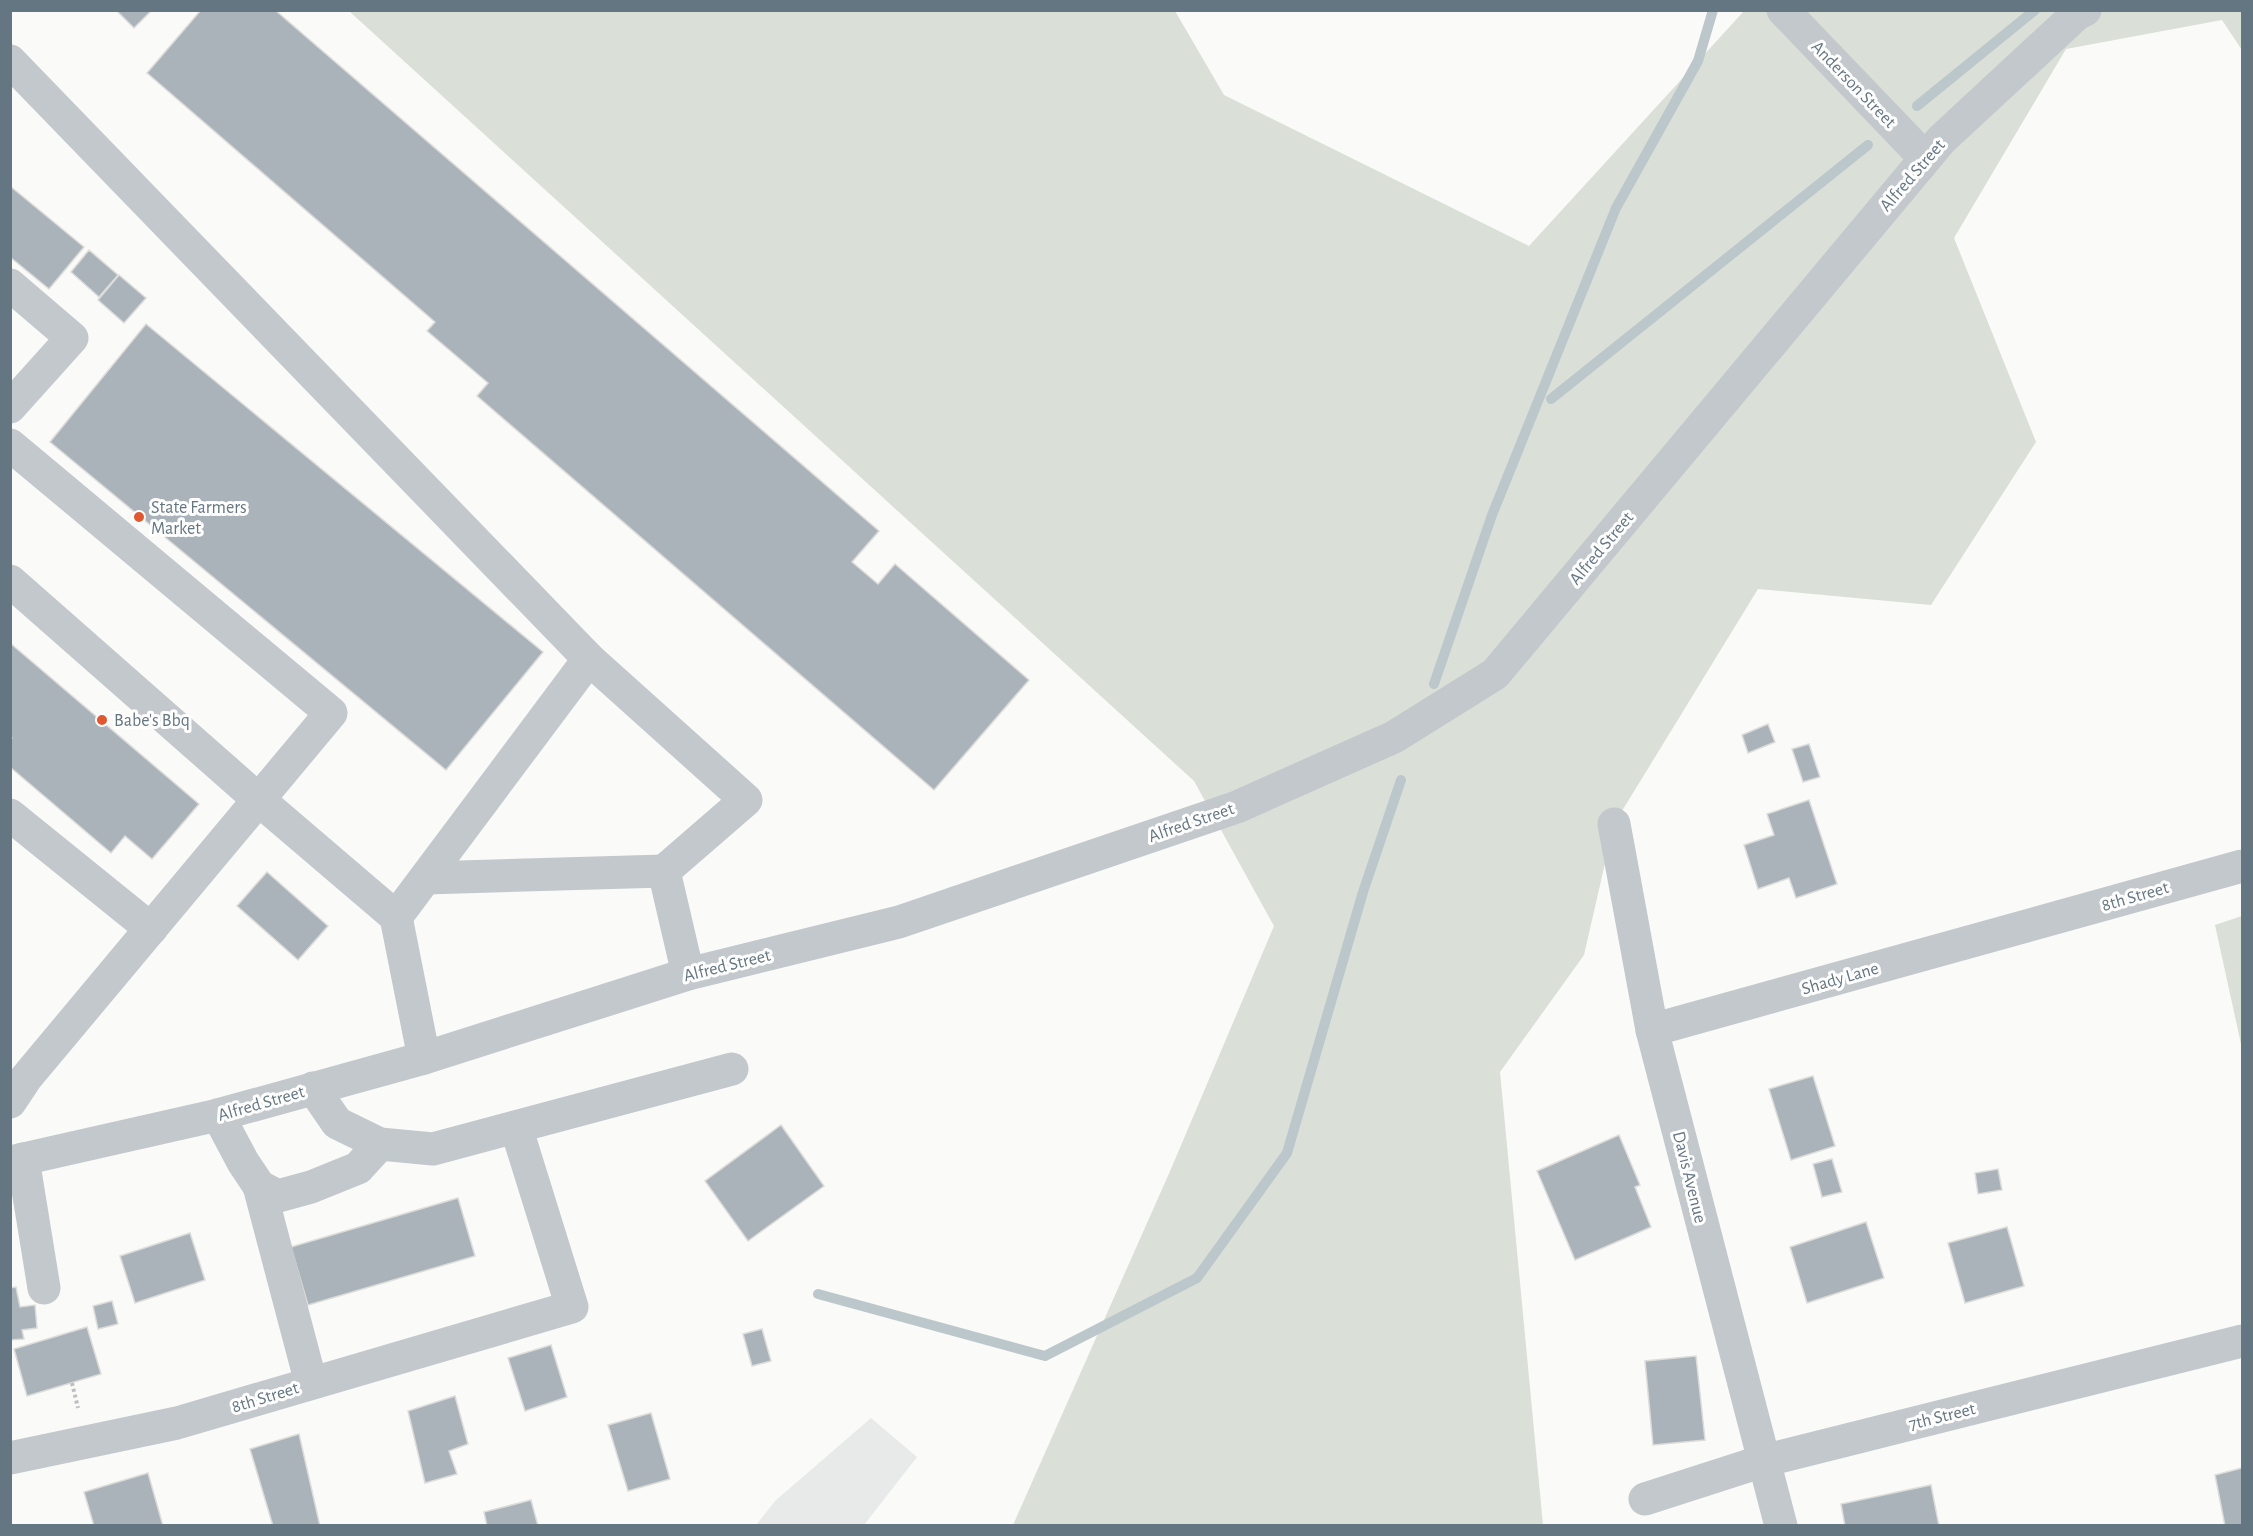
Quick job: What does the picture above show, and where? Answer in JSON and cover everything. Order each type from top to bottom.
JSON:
[{"type":"street","name":"Anderson Street","points":[[1783,10],[1925,158]]},
{"type":"street","name":"Alfred Street","points":[[17,1161],[218,1115],[424,1058],[688,974],[899,922],[1237,807],[1395,738],[1495,674],[1925,158],[1941,140],[2077,14],[2085,10]]},
{"type":"street","points":[[10,61],[590,659],[746,800],[664,871],[426,878]]},
{"type":"street","points":[[10,285],[72,338],[10,407]]},
{"type":"street","points":[[10,445],[331,713],[26,1078],[10,1102]]},
{"type":"street","points":[[10,581],[396,917],[424,1058]]},
{"type":"street","points":[[396,917],[590,659]]},
{"type":"street","points":[[10,815],[151,929]]},
{"type":"street","name":"Davis Avenue","points":[[1614,824],[1652,1030],[1781,1526]]},
{"type":"street","name":"8th Street","points":[[2027,926],[2242,866]]},
{"type":"street","points":[[664,871],[688,974]]},
{"type":"street","name":"Shady Lane","points":[[1652,1030],[2027,926]]},
{"type":"street","points":[[313,1088],[337,1123],[381,1144],[432,1149],[732,1069]]},
{"type":"street","points":[[218,1115],[243,1162],[259,1186],[311,1383]]},
{"type":"street","name":"8th Street","points":[[10,1458],[177,1423],[572,1307],[516,1127]]},
{"type":"street","points":[[259,1186],[278,1196],[311,1187],[358,1168],[381,1144]]},
{"type":"street","points":[[17,1161],[44,1288]]},
{"type":"street","name":"7th Street","points":[[1644,1499],[1763,1461],[2242,1341]]},
{"type":"shaded area","points":[[349,11],[1175,11],[1224,95],[1529,246],[1744,11],[2242,11],[2242,50],[2222,20],[2066,49],[1954,238],[2036,442],[1931,605],[1758,589],[1614,824],[1584,955],[1500,1072],[1543,1525],[1013,1525],[1171,1169],[1274,926],[1194,781]]},
{"type":"shaded area","points":[[2242,916],[2242,1044],[2241,1044],[2215,925]]},
{"type":"shaded area","points":[[871,1418],[917,1457],[864,1525],[756,1525],[775,1501]]},
{"type":"building","points":[[116,10],[152,10],[134,28]]},
{"type":"building","points":[[201,10],[275,10],[879,531],[852,562],[878,584],[895,564],[1029,680],[934,790],[477,396],[488,383],[427,331],[435,322],[147,73]]},
{"type":"building","points":[[10,186],[84,247],[49,289],[10,257]]},
{"type":"building","points":[[89,250],[118,275],[99,297],[71,272]]},
{"type":"building","points":[[119,275],[146,298],[124,323],[98,300]]},
{"type":"building","points":[[146,324],[543,652],[446,770],[50,442]]},
{"type":"building","points":[[10,643],[199,804],[152,859],[125,836],[111,853],[10,767],[12,738],[10,737]]},
{"type":"building","points":[[1768,724],[1775,742],[1748,753],[1742,735]]},
{"type":"building","points":[[1809,744],[1820,777],[1803,782],[1792,749]]},
{"type":"building","points":[[1809,800],[1837,884],[1796,898],[1789,878],[1758,889],[1744,845],[1774,835],[1767,814]]},
{"type":"building","points":[[267,872],[328,926],[298,960],[237,906]]},
{"type":"building","points":[[1813,1076],[1835,1146],[1791,1160],[1769,1089]]},
{"type":"building","points":[[781,1125],[824,1186],[748,1241],[705,1181]]},
{"type":"building","points":[[1619,1135],[1640,1185],[1635,1187],[1651,1227],[1575,1260],[1537,1171]]},
{"type":"building","points":[[1832,1159],[1842,1192],[1822,1197],[1813,1164]]},
{"type":"building","points":[[1998,1169],[2002,1190],[1978,1194],[1975,1173]]},
{"type":"building","points":[[458,1198],[475,1256],[308,1305],[291,1247]]},
{"type":"building","points":[[1866,1222],[1884,1278],[1807,1303],[1790,1247]]},
{"type":"building","points":[[2007,1227],[2024,1286],[1965,1303],[1948,1243]]},
{"type":"building","points":[[190,1233],[205,1280],[135,1303],[120,1256]]},
{"type":"building","points":[[16,1287],[20,1307],[35,1305],[37,1328],[22,1330],[24,1339],[10,1340],[10,1288]]},
{"type":"building","points":[[112,1301],[118,1324],[98,1329],[93,1306]]},
{"type":"building","points":[[87,1327],[101,1374],[27,1396],[14,1349]]},
{"type":"building","points":[[762,1329],[771,1361],[752,1366],[743,1334]]},
{"type":"building","points":[[551,1345],[567,1397],[525,1411],[508,1358]]},
{"type":"building","points":[[1696,1356],[1705,1440],[1653,1445],[1645,1361]]},
{"type":"building","points":[[455,1396],[468,1444],[449,1451],[457,1474],[425,1483],[408,1411]]},
{"type":"building","points":[[651,1413],[670,1479],[628,1491],[608,1425]]},
{"type":"building","points":[[299,1434],[320,1526],[273,1526],[250,1449]]},
{"type":"building","points":[[2242,1468],[2242,1526],[2225,1526],[2215,1475]]},
{"type":"building","points":[[148,1473],[163,1526],[94,1526],[84,1492]]},
{"type":"building","points":[[1931,1485],[1939,1526],[1845,1526],[1841,1504]]},
{"type":"building","points":[[531,1500],[538,1526],[487,1526],[484,1512]]},
{"type":"waterway","points":[[1434,684],[1492,515],[1616,208],[1698,61],[1713,10]]},
{"type":"waterway","points":[[1917,106],[2035,10]]},
{"type":"waterway","points":[[1551,399],[1868,145]]},
{"type":"waterway","points":[[818,1294],[1045,1356],[1197,1278],[1287,1153],[1363,892],[1401,780]]},
{"type":"place","name":"State Farmers Market","points":[[139,517]]},
{"type":"place","name":"Babe's Bbq","points":[[102,720]]}]
